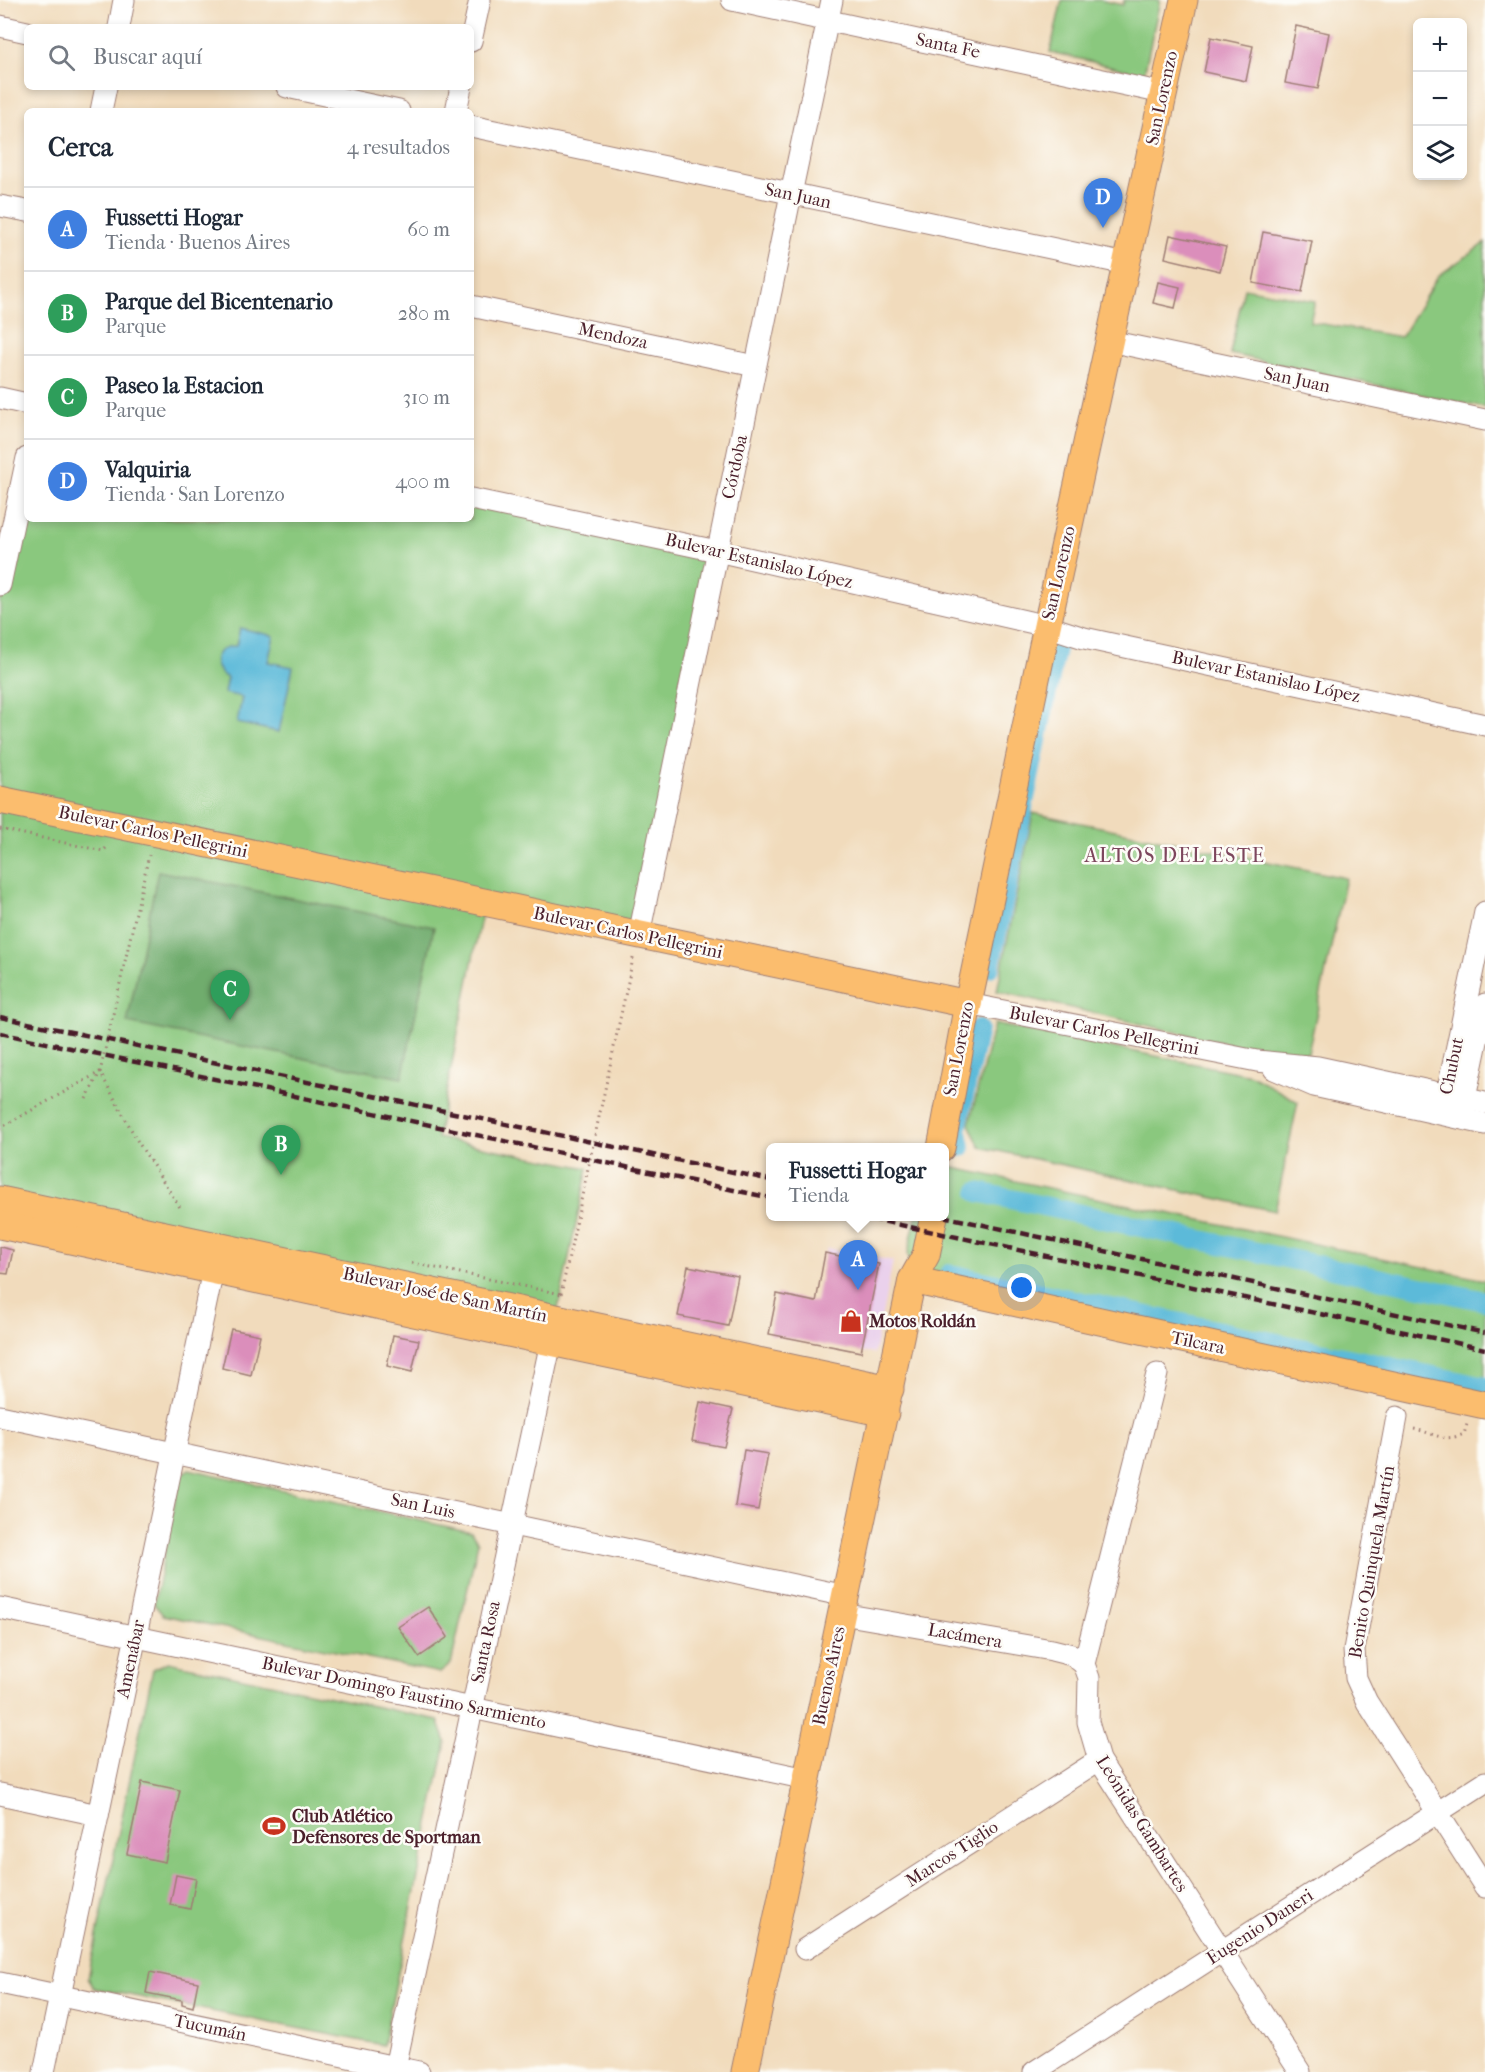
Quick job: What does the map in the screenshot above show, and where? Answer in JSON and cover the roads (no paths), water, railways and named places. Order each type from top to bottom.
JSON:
[{"type":"main road","name":"San Lorenzo","points":[[941,1143],[1047,626],[1184,0]]},
{"type":"main road","name":"Bulevar Carlos Pellegrini","points":[[0,800],[968,1004]]},
{"type":"main road","name":"Bulevar José de San Martín","points":[[0,1200],[216,1258],[887,1401]]},
{"type":"main road","name":"Buenos Aires","points":[[912,1280],[908,1252],[915,1221]]},
{"type":"main road","name":"Buenos Aires","points":[[745,2072],[912,1280],[926,1255],[933,1221]]},
{"type":"main road","name":"Bulevar José de San Martín","points":[[0,1226],[216,1258]]},
{"type":"main road","name":"Tilcara","points":[[912,1280],[1479,1404]]},
{"type":"street","points":[[119,24],[124,0]]},
{"type":"street","points":[[474,27],[480,0]]},
{"type":"street","name":"Santa Fe","points":[[732,0],[1163,93]]},
{"type":"street","name":"Córdoba","points":[[639,935],[790,194],[832,0]]},
{"type":"street","points":[[0,26],[24,31]]},
{"type":"street","points":[[102,108],[105,90]]},
{"type":"street","points":[[301,90],[385,108]]},
{"type":"street","points":[[457,108],[460,90]]},
{"type":"street","name":"San Juan","points":[[474,127],[1126,264]]},
{"type":"street","points":[[0,206],[24,210]]},
{"type":"street","name":"Mendoza","points":[[474,307],[755,366]]},
{"type":"street","name":"San Juan","points":[[1109,341],[1485,420]]},
{"type":"street","points":[[0,398],[24,403]]},
{"type":"street","points":[[0,585],[24,472]]},
{"type":"street","name":"Bulevar Estanislao López","points":[[474,500],[717,551],[1047,626],[1084,638],[1485,724]]},
{"type":"street","name":"Bulevar Estanislao López","points":[[1047,626],[1087,627],[1485,712]]},
{"type":"street","name":"Chubut","points":[[1460,1106],[1485,912]]},
{"type":"street","name":"Bulevar Carlos Pellegrini","points":[[968,1004],[1257,1061],[1316,1077],[1460,1106],[1485,1124]]},
{"type":"street","name":"Chubut","points":[[1460,1106],[1485,1004]]},
{"type":"street","name":"Amenábar","points":[[44,2072],[216,1258]]},
{"type":"street","name":"Santa Rosa","points":[[394,2069],[553,1330]]},
{"type":"street","name":"Leónidas Gambartes","points":[[1157,1374],[1084,1664],[1089,1678],[1088,1722],[1099,1760],[1300,2072]]},
{"type":"street","name":"San Luis","points":[[0,1416],[512,1524],[844,1605]]},
{"type":"street","name":"Benito Quinquela Martín","points":[[1396,1427],[1354,1650],[1355,1671],[1360,1690],[1367,1702],[1485,1887]]},
{"type":"street","name":"Lacámera","points":[[844,1605],[1052,1650],[1072,1655],[1084,1664]]},
{"type":"street","name":"Bulevar Domingo Faustino Sarmiento","points":[[0,1608],[807,1779]]},
{"type":"street","name":"Marcos Tiglio","points":[[805,1949],[1099,1760]]},
{"type":"street","name":"Eugenio Daneri","points":[[1034,2072],[1485,1782]]},
{"type":"street","points":[[0,1794],[98,1815]]},
{"type":"street","name":"Tucumán","points":[[0,1983],[394,2069],[419,2072]]},
{"type":"water","points":[[240,628],[274,636],[268,662],[293,667],[279,732],[237,723],[242,697],[224,693],[227,678],[217,668],[216,658],[223,649],[236,646]]},
{"type":"waterway","points":[[990,967],[1057,644]]},
{"type":"waterway","points":[[961,1147],[957,1128],[978,1029]]},
{"type":"waterway","points":[[978,1192],[1485,1301]]},
{"type":"waterway","points":[[949,1274],[1485,1387]]},
{"type":"railway","points":[[0,1017],[766,1179]]},
{"type":"railway","points":[[0,1033],[766,1197]]},
{"type":"railway","points":[[949,1218],[1485,1333]]},
{"type":"railway","points":[[882,1221],[1485,1349]]},
{"type":"place","name":"Valquiria","points":[[1103,228]]},
{"type":"place","name":"Paseo la Estacion","points":[[230,1020]]},
{"type":"place","name":"Parque del Bicentenario","points":[[281,1175]]},
{"type":"place","name":"Fussetti Hogar","points":[[858,1290]]},
{"type":"place","name":"Motos Roldán","points":[[851,1321]]},
{"type":"place","name":"Club Atlético Defensores de Sportman","points":[[274,1826]]},
{"type":"district","name":"ALTOS DEL ESTE","points":[[1175,855]]}]
